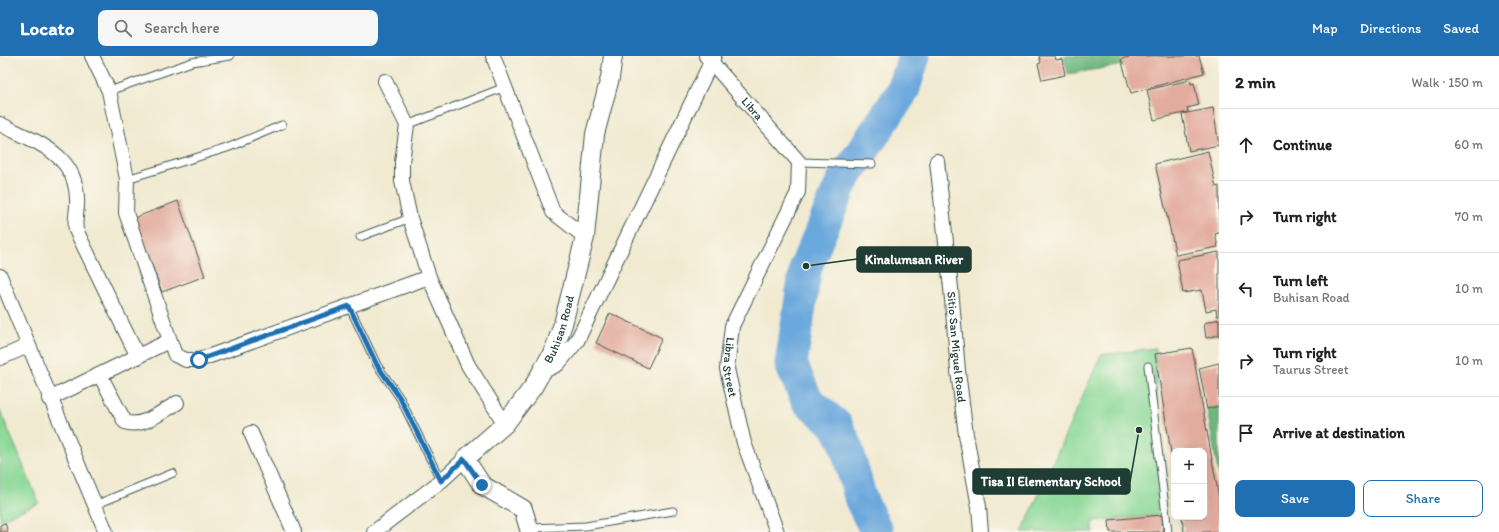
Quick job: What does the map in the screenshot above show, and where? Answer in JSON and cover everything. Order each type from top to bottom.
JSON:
[{"type":"street","points":[[92,56],[109,91],[127,179],[126,213],[175,355],[186,360],[199,360],[429,277]]},
{"type":"street","points":[[493,56],[553,212],[585,237]]},
{"type":"street","name":"Buhisan Road","points":[[374,532],[441,481],[505,424],[533,388],[554,350],[563,324],[585,237],[596,134],[614,57]]},
{"type":"street","points":[[542,372],[558,364],[577,341],[710,58]]},
{"type":"street","name":"Libra","points":[[710,58],[799,162]]},
{"type":"street","points":[[385,81],[407,125],[402,162],[402,181],[410,218],[429,277],[468,365],[505,424]]},
{"type":"street","points":[[0,124],[59,155],[72,172],[77,199],[74,221],[76,230],[138,356]]},
{"type":"street","name":"Sitio San Miguel Road","points":[[937,161],[958,371],[966,434],[979,507],[981,532]]},
{"type":"street","name":"Libra Street","points":[[777,532],[744,443],[727,369],[732,326],[798,192],[799,162]]},
{"type":"street","points":[[0,276],[106,532]]},
{"type":"street","points":[[50,399],[169,341]]},
{"type":"street","points":[[0,358],[28,346]]},
{"type":"street","points":[[100,375],[125,422],[139,424],[177,403]]},
{"type":"street","points":[[251,433],[294,532]]},
{"type":"street","points":[[464,459],[482,485],[523,509],[530,530]]},
{"type":"lane","points":[[109,91],[192,62],[230,56]]},
{"type":"lane","points":[[407,125],[505,87]]},
{"type":"lane","points":[[127,179],[228,148],[282,124]]},
{"type":"lane","points":[[799,162],[872,164]]},
{"type":"lane","points":[[360,237],[410,218]]},
{"type":"lane","points":[[349,306],[377,365],[400,398],[441,481]]},
{"type":"lane","points":[[1148,366],[1168,532]]},
{"type":"lane","points":[[95,505],[173,473]]},
{"type":"lane","points":[[530,530],[586,526],[673,511]]},
{"type":"green space","points":[[1064,56],[1133,56],[1122,59],[1123,65],[1068,74]]},
{"type":"green space","points":[[1155,348],[1162,515],[1093,521],[1093,532],[1022,532],[1101,355]]},
{"type":"green space","points":[[1219,406],[1219,478],[1207,409]]},
{"type":"green space","points":[[0,410],[39,503],[0,520]]},
{"type":"building","points":[[1039,56],[1055,56],[1056,60],[1062,59],[1065,75],[1042,80],[1038,64],[1041,63]]},
{"type":"building","points":[[1133,56],[1199,56],[1204,73],[1131,93],[1121,59]]},
{"type":"building","points":[[1190,80],[1191,84],[1194,83],[1199,105],[1187,108],[1188,112],[1154,120],[1147,90]]},
{"type":"building","points":[[1213,108],[1219,145],[1189,151],[1182,114]]},
{"type":"building","points":[[1208,151],[1216,187],[1219,186],[1219,233],[1215,234],[1218,247],[1176,255],[1155,164]]},
{"type":"building","points":[[178,201],[205,276],[162,292],[134,218]]},
{"type":"building","points":[[1219,252],[1219,316],[1217,316],[1216,309],[1206,311],[1202,290],[1183,293],[1177,260]]},
{"type":"building","points":[[610,313],[662,338],[648,368],[596,343]]},
{"type":"building","points":[[1219,319],[1219,335],[1206,338],[1204,323]]},
{"type":"building","points":[[1192,348],[1219,498],[1219,532],[1184,532],[1182,520],[1207,520],[1207,448],[1171,448],[1171,453],[1155,354]]},
{"type":"building","points":[[1219,363],[1219,406],[1207,409],[1199,368]]},
{"type":"building","points":[[1162,515],[1163,532],[1110,532],[1109,520]]},
{"type":"building","points":[[5,523],[8,532],[0,532],[0,525]]},
{"type":"waterway","points":[[877,532],[861,500],[845,442],[836,425],[807,400],[791,364],[806,266],[843,180],[903,91],[914,56]]},
{"type":"place","name":"Kinalumsan River","points":[[806,266]]},
{"type":"place","name":"Tisa II Elementary School","points":[[1139,430]]},
{"type":"route","points":[[199,360],[349,306],[377,365],[400,398],[441,481],[464,459],[482,485]]}]
